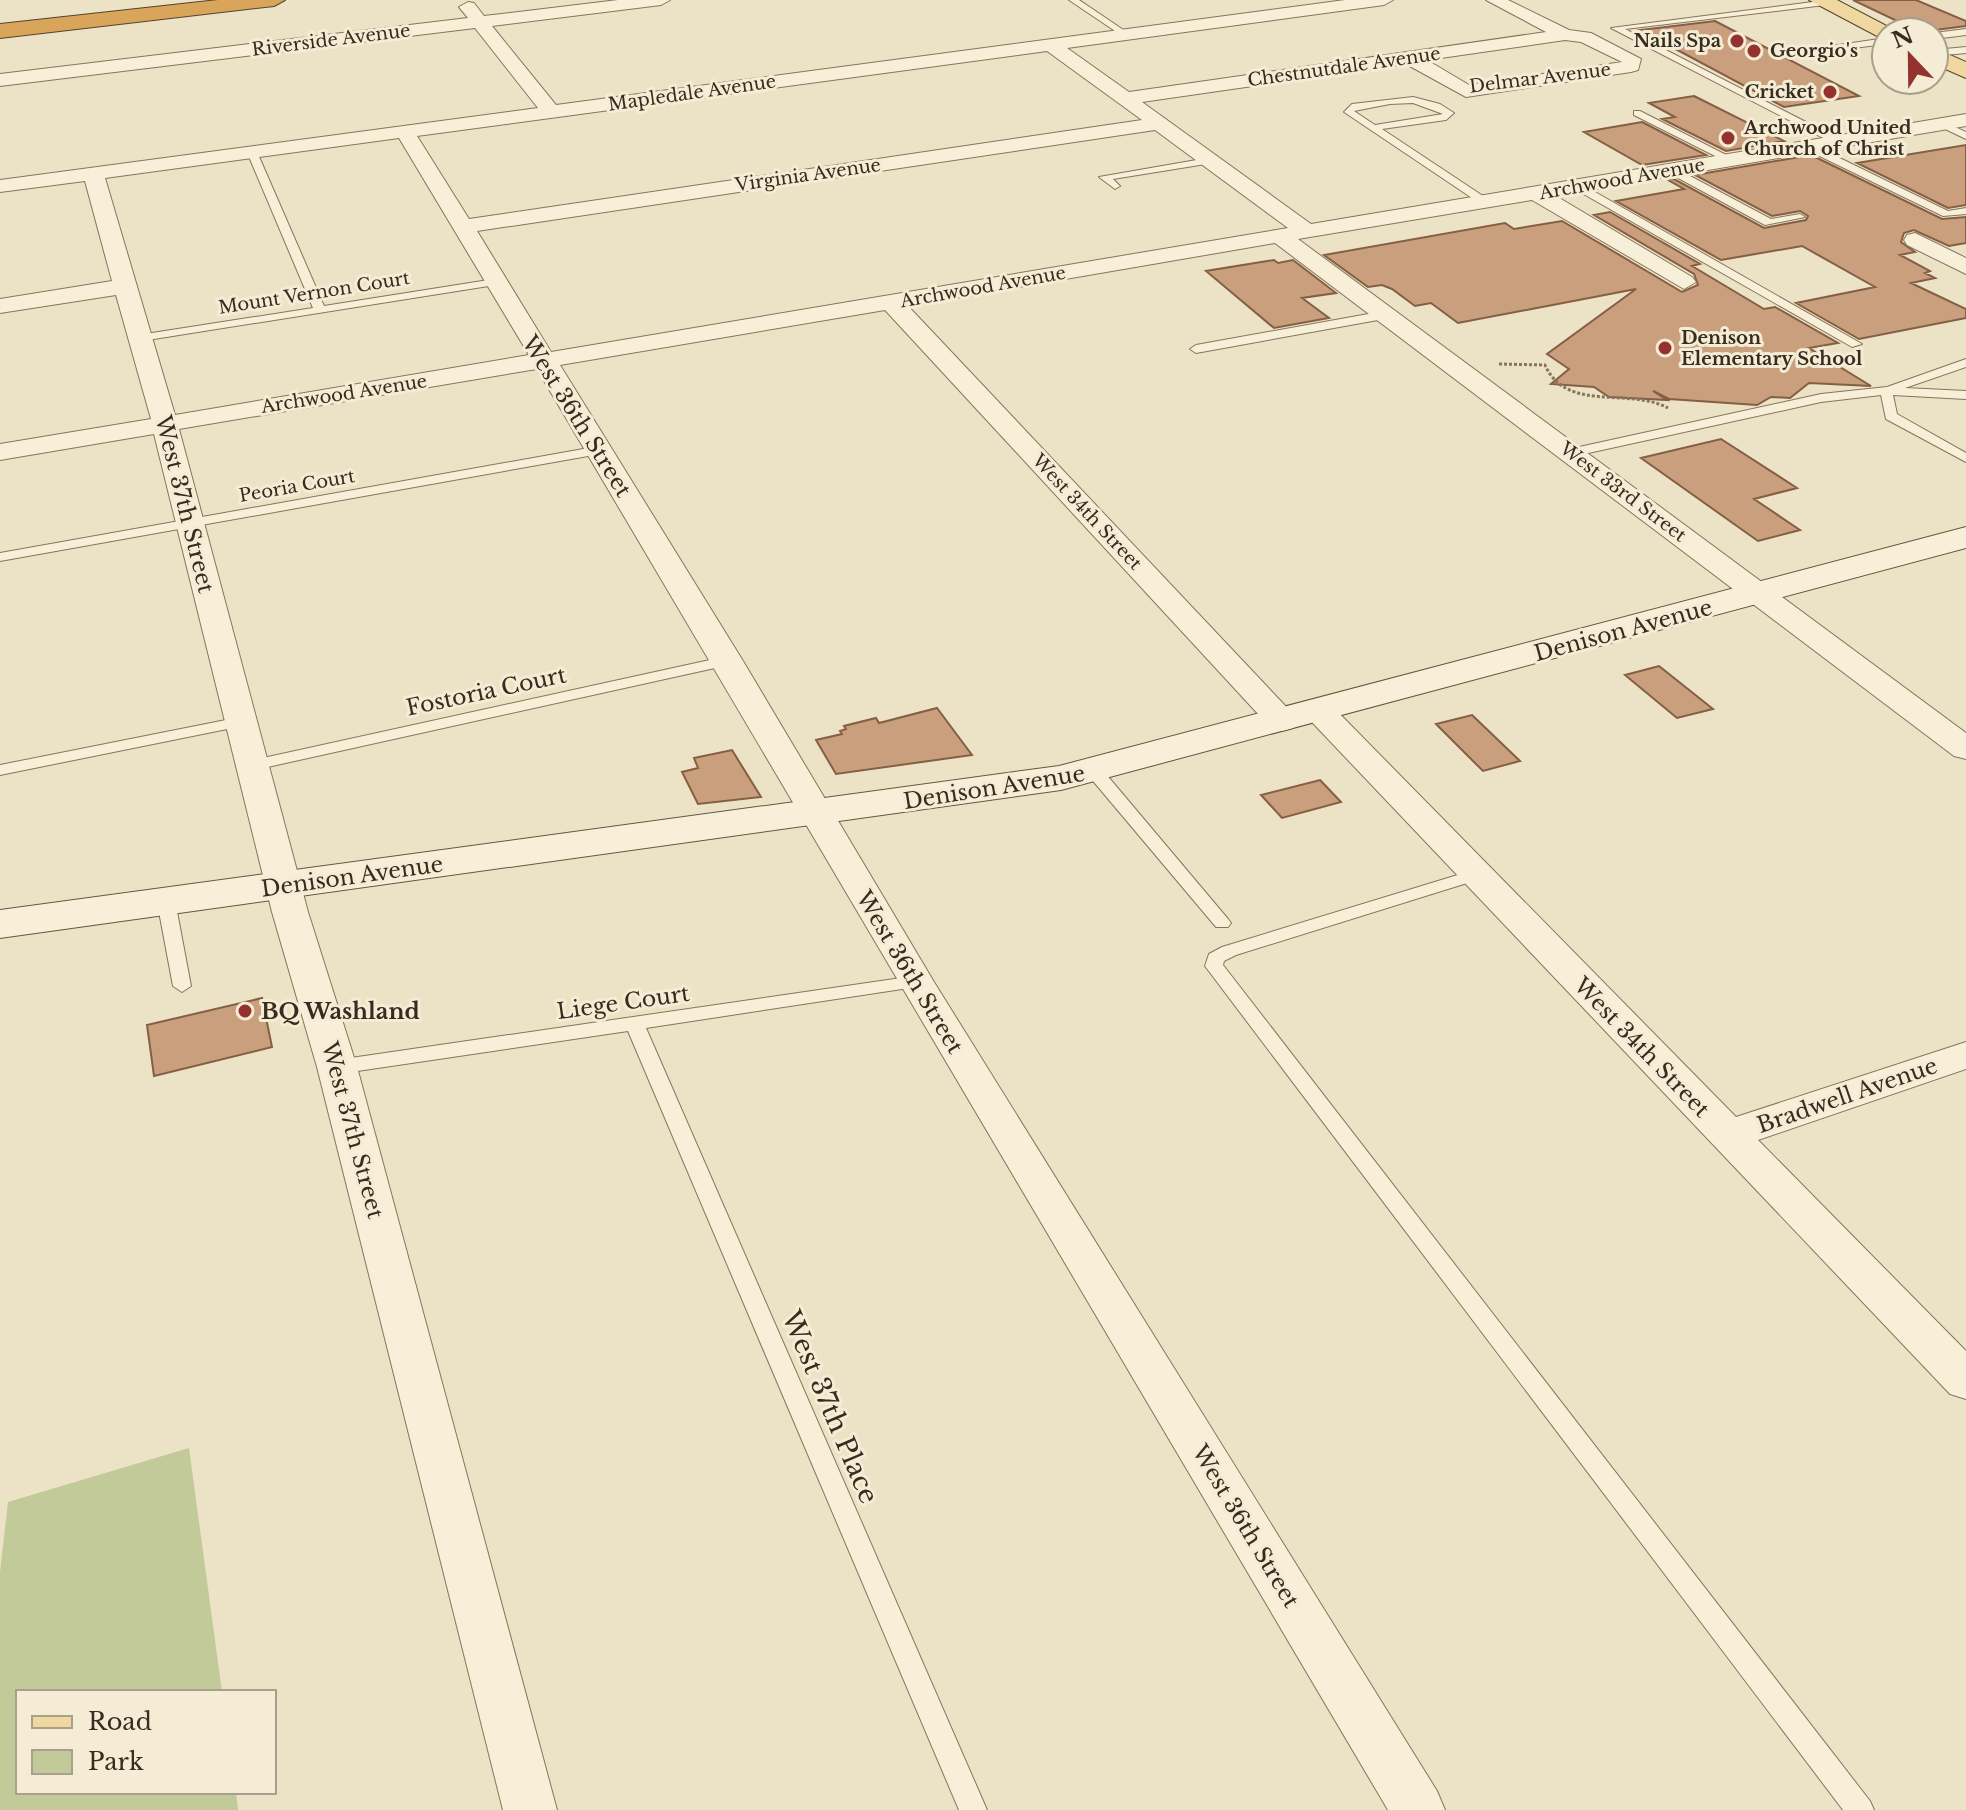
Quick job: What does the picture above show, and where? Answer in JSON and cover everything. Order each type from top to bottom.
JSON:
[{"type":"highway","points":[[0,13],[110,0]]},
{"type":"highway","points":[[0,31],[274,0]]},
{"type":"main road","points":[[1828,1],[1870,23]]},
{"type":"main road","name":"Denison Avenue","points":[[0,924],[816,814],[1094,771],[1964,540]]},
{"type":"street","points":[[462,0],[551,112]]},
{"type":"street","name":"Riverside Avenue","points":[[0,80],[661,0]]},
{"type":"street","points":[[1232,0],[1261,16]]},
{"type":"street","name":"Mapledale Avenue","points":[[0,186],[1384,0]]},
{"type":"street","points":[[1495,0],[1565,35]]},
{"type":"street","name":"Chestnutdale Avenue","points":[[1123,99],[1565,35]]},
{"type":"street","name":"Delmar Avenue","points":[[1410,58],[1466,91],[1631,66],[1632,59],[1585,37],[1565,35]]},
{"type":"street","points":[[1050,44],[1308,232]]},
{"type":"street","name":"Archwood Avenue","points":[[0,452],[1966,120]]},
{"type":"street","name":"Virginia Avenue","points":[[460,227],[1156,124]]},
{"type":"street","name":"West 36th Street","points":[[405,132],[542,362],[600,450],[728,661],[915,982],[1418,1810]]},
{"type":"street","name":"West 37th Street","points":[[93,174],[165,424],[284,885],[337,1067],[530,1810]]},
{"type":"street","points":[[1536,193],[1684,282]]},
{"type":"street","name":"West 33rd Street","points":[[1279,236],[1966,749]]},
{"type":"street","points":[[1915,240],[1966,267]]},
{"type":"street","points":[[0,306],[127,286]]},
{"type":"street","name":"West 34th Street","points":[[892,303],[1301,716],[1474,875],[1966,1381]]},
{"type":"street","name":"Bradwell Avenue","points":[[1728,1135],[1966,1055]]},
{"type":"lane","points":[[1073,0],[1124,33]]},
{"type":"lane","points":[[1828,1],[1615,28],[1837,142]]},
{"type":"lane","points":[[1803,51],[1870,43]]},
{"type":"lane","points":[[1371,128],[1446,117],[1449,113],[1427,100],[1413,99],[1352,107],[1349,112],[1371,128],[1485,202]]},
{"type":"lane","points":[[1637,113],[1731,160]]},
{"type":"lane","points":[[1942,124],[1966,136]]},
{"type":"lane","points":[[1809,147],[1947,214],[1966,211]]},
{"type":"lane","points":[[252,152],[320,310]]},
{"type":"lane","points":[[1115,186],[1104,177],[1208,161]]},
{"type":"lane","points":[[1671,170],[1769,223],[1800,217]]},
{"type":"lane","points":[[1577,186],[1856,344]]},
{"type":"lane","name":"Mount Vernon Court","points":[[139,339],[495,282]]},
{"type":"lane","points":[[1196,349],[1385,315]]},
{"type":"lane","points":[[1886,391],[1966,363]]},
{"type":"lane","points":[[1886,391],[1891,416],[1966,458]]},
{"type":"lane","points":[[1570,453],[1821,398],[1886,391],[1966,395]]},
{"type":"lane","name":"Peoria Court","points":[[0,557],[600,450]]},
{"type":"lane","name":"Fostoria Court","points":[[254,765],[728,661]]},
{"type":"lane","points":[[0,770],[241,722]]},
{"type":"lane","points":[[1094,771],[1222,923]]},
{"type":"lane","points":[[1474,875],[1229,951],[1216,958],[1214,966],[1860,1810]]},
{"type":"lane","points":[[166,901],[182,986]]},
{"type":"lane","name":"Liege Court","points":[[337,1067],[915,982]]},
{"type":"lane","name":"West 37th Place","points":[[635,1025],[973,1810]]},
{"type":"path","points":[[1487,365],[1545,365],[1547,377],[1555,385],[1599,398],[1653,400],[1675,413]]},
{"type":"green space","points":[[189,1448],[222,1690],[16,1690],[16,1794],[236,1794],[238,1810],[0,1810],[0,1572],[8,1502]]},
{"type":"building","points":[[1853,0],[1916,0],[1966,21],[1966,26],[1950,28],[1950,16],[1886,16]]},
{"type":"building","points":[[1715,21],[1859,96],[1784,107],[1640,30]]},
{"type":"building","points":[[1694,96],[1784,141],[1726,151],[1662,119],[1675,117],[1649,103]]},
{"type":"building","points":[[1642,122],[1706,155],[1642,165],[1584,132]]},
{"type":"building","points":[[1966,145],[1966,205],[1948,208],[1857,163]]},
{"type":"building","points":[[1811,155],[1942,219],[1966,217],[1966,243],[1949,246],[1914,230],[1904,233],[1901,242],[1915,252],[1900,255],[1930,271],[1925,273],[1935,278],[1911,283],[1966,309],[1966,318],[1859,339],[1796,303],[1875,287],[1802,246],[1721,260],[1616,201],[1684,189],[1668,180],[1674,179],[1764,228],[1806,220],[1808,216],[1800,211],[1772,216],[1695,175]]},
{"type":"building","points":[[1610,212],[1700,264],[1692,266],[1764,309],[1775,307],[1838,343],[1809,348],[1871,386],[1809,383],[1790,398],[1771,397],[1757,405],[1669,399],[1653,391],[1667,400],[1609,397],[1594,387],[1551,384],[1569,369],[1547,354],[1636,289],[1458,323],[1431,303],[1415,306],[1392,289],[1382,285],[1368,287],[1324,255],[1505,223],[1514,229],[1562,221],[1682,292],[1698,285],[1694,274],[1594,215]]},
{"type":"building","points":[[1274,260],[1278,263],[1293,260],[1336,293],[1302,298],[1329,318],[1274,328],[1206,271]]},
{"type":"building","points":[[1721,439],[1797,488],[1754,499],[1800,530],[1758,541],[1641,458]]},
{"type":"building","points":[[1659,666],[1713,709],[1677,718],[1625,675]]},
{"type":"building","points":[[937,708],[972,755],[836,774],[816,740],[842,734],[840,731],[846,729],[844,726],[876,718],[879,723]]},
{"type":"building","points":[[1472,715],[1520,761],[1483,771],[1436,724]]},
{"type":"building","points":[[732,750],[761,797],[698,804],[682,772],[698,768],[694,758]]},
{"type":"building","points":[[1320,780],[1341,802],[1282,818],[1261,795]]},
{"type":"building","points":[[262,998],[272,1047],[154,1076],[147,1025]]},
{"type":"place","name":"Nails Spa","points":[[1737,41]]},
{"type":"place","name":"Georgio's","points":[[1754,51]]},
{"type":"place","name":"Cricket","points":[[1830,92]]},
{"type":"place","name":"Archwood United Church of Christ","points":[[1728,138]]},
{"type":"place","name":"Denison Elementary School","points":[[1665,348]]},
{"type":"place","name":"BQ Washland","points":[[245,1011]]}]
